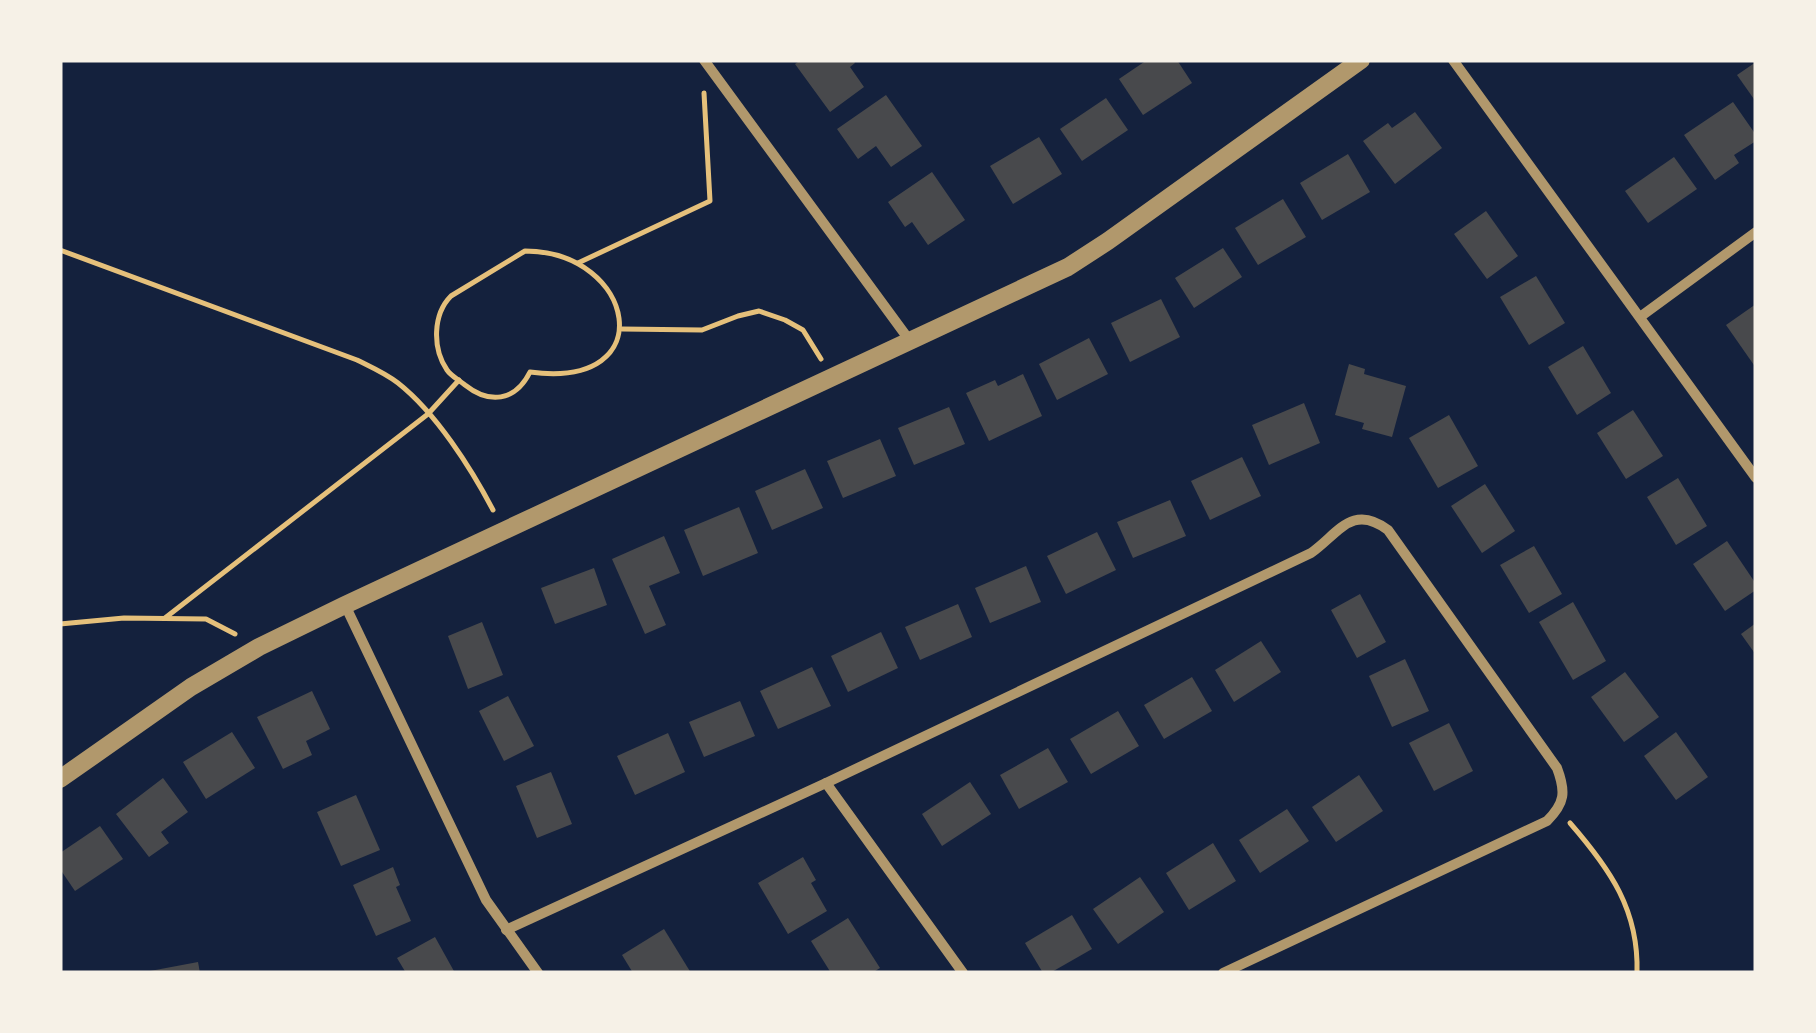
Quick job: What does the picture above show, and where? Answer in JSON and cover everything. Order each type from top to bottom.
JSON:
[{"type":"street","points":[[704,60],[910,342]]},
{"type":"street","points":[[60,778],[191,687],[260,647],[1068,268],[1361,60]]},
{"type":"street","points":[[1453,60],[1756,478]]},
{"type":"street","points":[[1640,317],[1756,232]]},
{"type":"street","points":[[506,930],[1310,553],[1345,523],[1375,520],[1388,530],[1557,768],[1562,783],[1558,810],[1546,821],[1223,973]]},
{"type":"street","points":[[345,605],[471,870],[506,930],[538,973]]},
{"type":"street","points":[[826,782],[963,973]]},
{"type":"path","points":[[577,263],[710,201],[703,78]]},
{"type":"path","points":[[60,250],[380,371],[400,384],[428,414],[472,471],[503,531]]},
{"type":"path","points":[[525,251],[548,252],[577,263],[598,279],[612,294],[622,329],[612,351],[591,368],[556,376],[530,372],[525,382],[503,397],[482,397],[446,370],[436,339],[442,305],[451,296],[525,251]]},
{"type":"path","points":[[622,329],[702,330],[760,312],[803,330],[834,378]]},
{"type":"path","points":[[165,618],[428,414],[459,380]]},
{"type":"path","points":[[60,624],[124,618],[206,619],[260,647]]},
{"type":"path","points":[[1558,810],[1599,856],[1624,902],[1637,942],[1637,973]]},
{"type":"building","points":[[801,60],[853,60],[855,63],[850,67],[864,87],[830,112],[795,64]]},
{"type":"building","points":[[1147,60],[1177,60],[1192,83],[1143,115],[1119,79]]},
{"type":"building","points":[[1756,62],[1756,102],[1737,75]]},
{"type":"building","points":[[886,95],[922,146],[891,167],[876,146],[858,159],[837,129]]},
{"type":"building","points":[[1106,98],[1128,130],[1082,161],[1060,129]]},
{"type":"building","points":[[1733,102],[1756,135],[1756,141],[1734,155],[1739,163],[1715,180],[1684,135]]},
{"type":"building","points":[[1415,112],[1442,148],[1395,184],[1363,141],[1388,123],[1392,128]]},
{"type":"building","points":[[1039,137],[1062,174],[1013,204],[990,166]]},
{"type":"building","points":[[1348,154],[1370,192],[1322,220],[1300,183]]},
{"type":"building","points":[[1674,157],[1697,189],[1648,223],[1625,191]]},
{"type":"building","points":[[932,172],[965,220],[928,245],[912,222],[905,227],[888,202]]},
{"type":"building","points":[[1283,199],[1306,237],[1258,265],[1235,228]]},
{"type":"building","points":[[1486,211],[1518,256],[1487,279],[1454,234]]},
{"type":"building","points":[[1223,248],[1242,277],[1194,308],[1175,278]]},
{"type":"building","points":[[1536,276],[1565,323],[1529,345],[1500,297]]},
{"type":"building","points":[[1161,299],[1180,337],[1130,362],[1111,323]]},
{"type":"building","points":[[1756,304],[1756,368],[1726,325]]},
{"type":"building","points":[[1089,338],[1108,374],[1057,400],[1039,364]]},
{"type":"building","points":[[1583,346],[1611,393],[1577,415],[1548,367]]},
{"type":"building","points":[[1349,364],[1365,369],[1364,374],[1406,386],[1392,437],[1362,429],[1364,423],[1335,415]]},
{"type":"building","points":[[1023,374],[1042,416],[989,441],[966,393],[995,380],[998,386]]},
{"type":"building","points":[[1304,403],[1320,443],[1269,465],[1252,425]]},
{"type":"building","points":[[949,407],[965,444],[914,465],[898,428]]},
{"type":"building","points":[[1633,410],[1663,456],[1626,479],[1597,433]]},
{"type":"building","points":[[1449,415],[1478,466],[1438,488],[1409,438]]},
{"type":"building","points":[[880,439],[896,476],[843,498],[827,461]]},
{"type":"building","points":[[1242,457],[1261,496],[1210,520],[1191,481]]},
{"type":"building","points":[[805,469],[823,508],[772,530],[755,491]]},
{"type":"building","points":[[1678,478],[1707,526],[1676,545],[1647,497]]},
{"type":"building","points":[[1485,484],[1515,531],[1482,553],[1451,506]]},
{"type":"building","points":[[1170,500],[1186,536],[1133,558],[1117,522]]},
{"type":"building","points":[[739,507],[758,553],[703,576],[684,530]]},
{"type":"building","points":[[1097,532],[1116,570],[1066,594],[1047,556]]},
{"type":"building","points":[[664,536],[680,573],[649,586],[666,625],[645,634],[612,559]]},
{"type":"building","points":[[1727,541],[1756,584],[1756,590],[1725,611],[1693,564]]},
{"type":"building","points":[[1534,546],[1562,594],[1529,613],[1500,565]]},
{"type":"building","points":[[1026,566],[1041,602],[990,623],[975,588]]},
{"type":"building","points":[[594,568],[607,605],[555,624],[541,588]]},
{"type":"building","points":[[1360,594],[1386,642],[1357,658],[1331,610]]},
{"type":"building","points":[[1573,602],[1606,661],[1573,680],[1539,622]]},
{"type":"building","points":[[958,604],[972,637],[920,660],[905,627]]},
{"type":"building","points":[[482,622],[503,675],[468,689],[448,636]]},
{"type":"building","points":[[1756,623],[1756,655],[1741,634]]},
{"type":"building","points":[[881,632],[898,668],[848,692],[831,656]]},
{"type":"building","points":[[1261,641],[1281,672],[1234,702],[1215,670]]},
{"type":"building","points":[[1405,659],[1429,711],[1392,727],[1369,676]]},
{"type":"building","points":[[812,667],[831,706],[778,729],[760,691]]},
{"type":"building","points":[[1625,672],[1659,717],[1624,742],[1591,697]]},
{"type":"building","points":[[1192,677],[1212,711],[1164,739],[1144,705]]},
{"type":"building","points":[[312,691],[330,729],[306,741],[312,755],[283,769],[257,717]]},
{"type":"building","points":[[508,696],[534,746],[504,761],[479,711]]},
{"type":"building","points":[[740,701],[755,736],[704,757],[689,722]]},
{"type":"building","points":[[1118,711],[1139,746],[1091,774],[1070,739]]},
{"type":"building","points":[[1449,723],[1473,771],[1434,791],[1409,743]]},
{"type":"building","points":[[232,732],[255,768],[206,799],[183,762]]},
{"type":"building","points":[[1676,732],[1708,777],[1676,800],[1644,756]]},
{"type":"building","points":[[668,733],[685,772],[635,795],[617,756]]},
{"type":"building","points":[[1048,748],[1068,782],[1019,809],[1000,775]]},
{"type":"building","points":[[551,772],[572,824],[537,838],[516,786]]},
{"type":"building","points":[[1359,775],[1383,811],[1336,842],[1312,807]]},
{"type":"building","points":[[163,778],[188,812],[161,832],[169,843],[149,857],[116,814]]},
{"type":"building","points":[[970,782],[991,814],[942,846],[922,814]]},
{"type":"building","points":[[356,795],[380,850],[341,866],[317,812]]},
{"type":"building","points":[[1287,809],[1309,841],[1260,873],[1239,840]]},
{"type":"building","points":[[100,826],[123,859],[75,891],[60,869],[60,853]]},
{"type":"building","points":[[1213,843],[1236,881],[1189,910],[1166,873]]},
{"type":"building","points":[[803,857],[816,880],[811,883],[827,911],[788,934],[758,883]]},
{"type":"building","points":[[393,867],[400,885],[396,887],[411,921],[376,936],[353,885]]},
{"type":"building","points":[[1140,877],[1164,912],[1118,944],[1093,909]]},
{"type":"building","points":[[1072,915],[1092,949],[1050,973],[1043,973],[1025,943]]},
{"type":"building","points":[[848,918],[880,968],[872,973],[831,973],[811,941]]},
{"type":"building","points":[[664,929],[691,973],[633,973],[622,955]]},
{"type":"building","points":[[435,937],[455,973],[406,973],[397,958]]},
{"type":"building","points":[[198,962],[200,973],[150,973],[150,971]]}]
